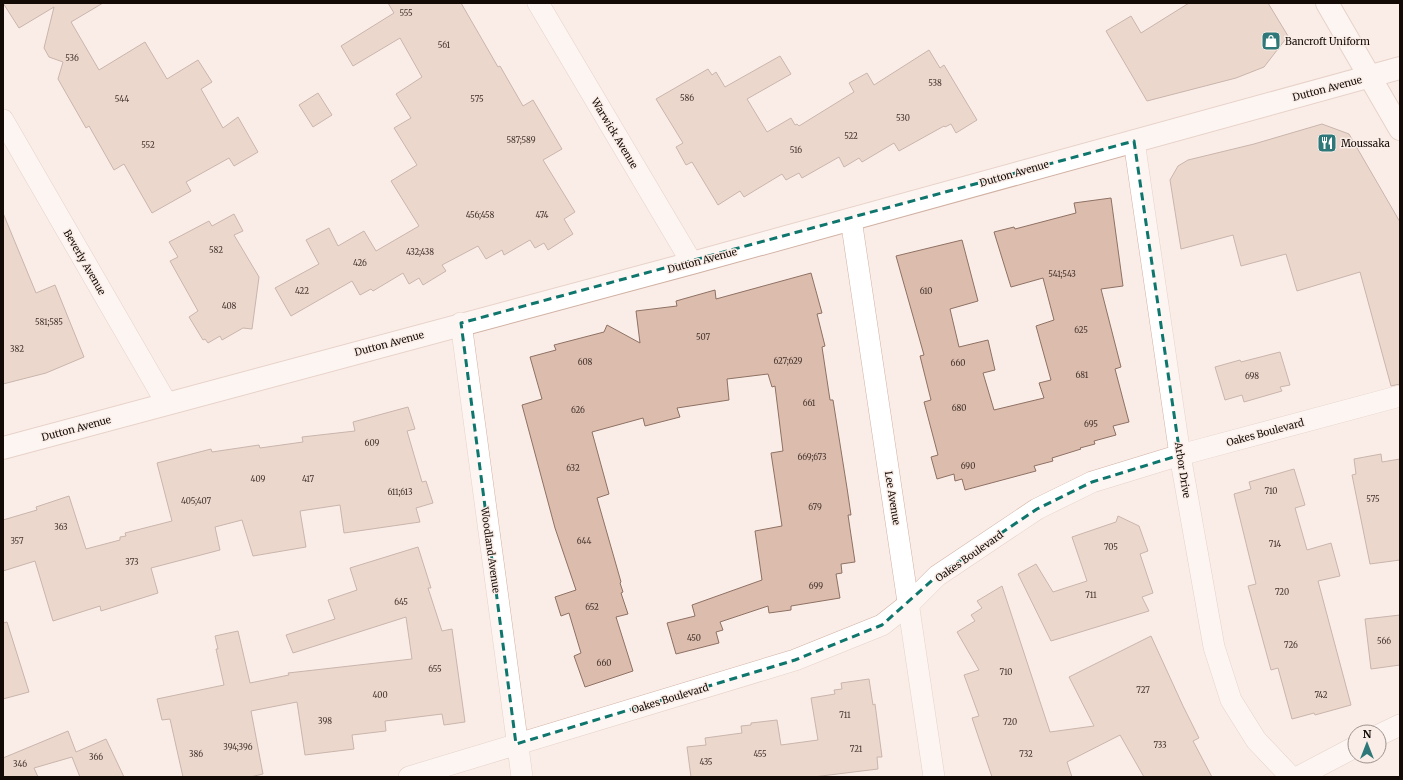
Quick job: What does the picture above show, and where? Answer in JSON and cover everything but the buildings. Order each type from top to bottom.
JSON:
[{"type":"street","name":"Warwick Avenue","points":[[538,3],[692,263]]},
{"type":"street","points":[[1327,3],[1400,129]]},
{"type":"street","name":"Dutton Avenue","points":[[3,448],[461,323],[692,263],[1400,68]]},
{"type":"street","name":"Beverly Avenue","points":[[3,120],[167,404]]},
{"type":"street","name":"Arbor Drive","points":[[1134,141],[1180,455],[1214,647],[1231,700],[1256,740],[1291,777]]},
{"type":"street","name":"Lee Avenue","points":[[851,219],[910,604],[934,777]]},
{"type":"street","name":"Woodland Avenue","points":[[461,323],[516,744],[522,777]]},
{"type":"street","name":"Oakes Boulevard","points":[[409,777],[794,660],[882,625],[910,604],[937,576],[1037,509],[1092,482],[1180,455],[1400,396]]},
{"type":"street","points":[[1387,731],[1400,724]]},
{"type":"street","points":[[1298,777],[1347,751]]},
{"type":"highlighted area","points":[[1134,141],[1180,455],[1092,482],[1037,509],[937,576],[882,625],[795,660],[516,744],[461,323]]},
{"type":"place","name":"Bancroft Uniform","points":[[1271,41]]},
{"type":"place","name":"Moussaka","points":[[1327,143]]}]
